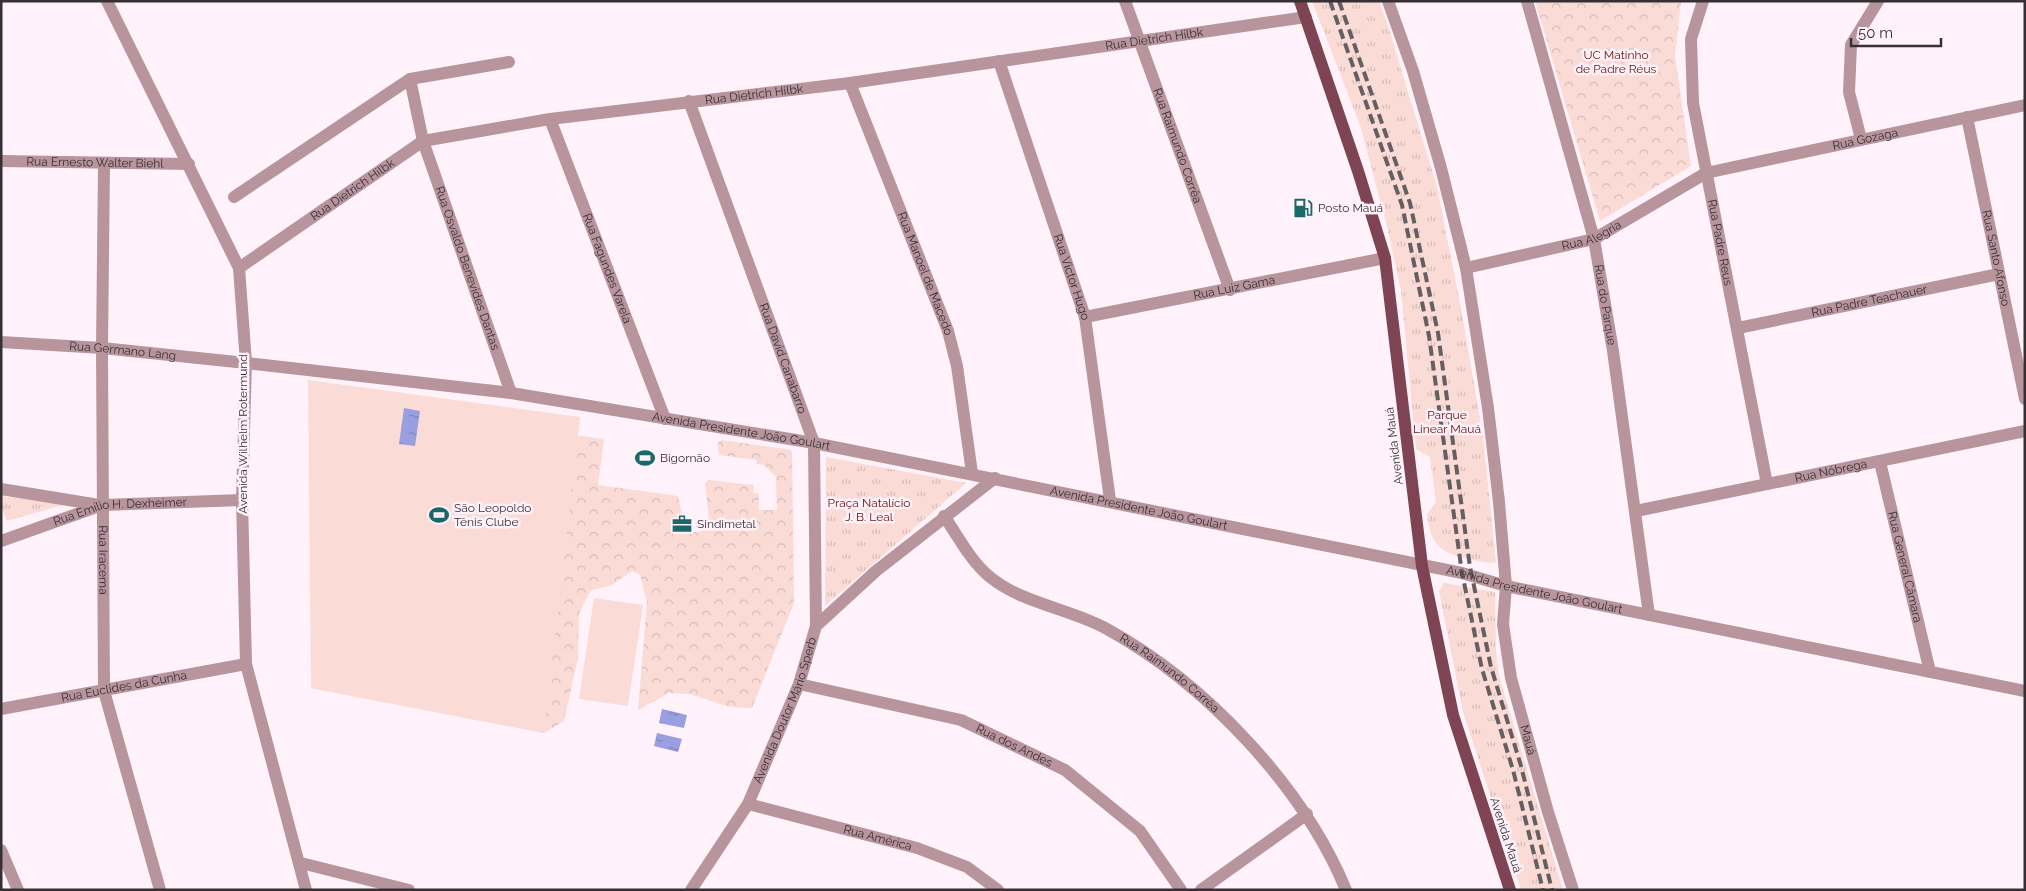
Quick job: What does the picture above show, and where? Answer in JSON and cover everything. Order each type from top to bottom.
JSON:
[{"type":"main road","name":"Avenida Mauá","points":[[1300,1],[1385,258],[1422,566],[1453,715],[1510,890]]},
{"type":"street","name":"Avenida Wilhelm Rotermund","points":[[107,1],[239,268],[246,363],[242,500],[246,664],[301,863],[306,890]]},
{"type":"street","name":"Rua Raimundo Corrêa","points":[[1125,1],[1230,290]]},
{"type":"street","points":[[1388,1],[1418,89],[1441,168],[1466,268],[1488,408],[1506,586]]},
{"type":"street","name":"Rua do Parque","points":[[1527,1],[1594,239],[1613,352],[1649,615]]},
{"type":"street","name":"Rua Padre Reus","points":[[1703,1],[1691,39],[1693,103],[1767,484]]},
{"type":"street","points":[[1861,139],[1849,92],[1851,45],[1878,1]]},
{"type":"street","name":"Rua Dietrich Hilbk","points":[[239,268],[424,141],[550,119],[689,101],[850,84],[1140,40],[1306,18]]},
{"type":"street","name":"Rua Victor Hugo","points":[[999,61],[1085,318],[1110,500]]},
{"type":"street","points":[[234,197],[410,79],[509,62]]},
{"type":"street","name":"Rua Osvaldo Benevides Dantas","points":[[410,79],[424,141],[511,393]]},
{"type":"street","name":"Rua Manoel de Macedo","points":[[850,84],[948,331],[957,366],[972,473]]},
{"type":"street","name":"Rua David Canabarro","points":[[689,101],[814,443],[816,626]]},
{"type":"street","name":"Rua Gozaga","points":[[1706,173],[2025,105]]},
{"type":"street","name":"Rua Santo Afonso","points":[[1967,117],[2025,400]]},
{"type":"street","name":"Rua Fagundes Varela","points":[[550,119],[665,419]]},
{"type":"street","name":"Rua Ernesto Walter Biehl","points":[[1,161],[189,164]]},
{"type":"street","name":"Rua Iracema","points":[[104,164],[102,348],[104,691],[157,889]]},
{"type":"street","name":"Rua Alegria","points":[[1466,268],[1594,239],[1706,173]]},
{"type":"street","name":"Rua Luiz Gama","points":[[1085,318],[1385,258]]},
{"type":"street","name":"Rua Padre Teachauer","points":[[1738,328],[1999,274]]},
{"type":"street","name":"Rua Germano Lang","points":[[1,342],[102,348],[246,363]]},
{"type":"street","name":"Avenida Presidente João Goulart","points":[[246,363],[511,393],[814,443],[1110,500],[1462,573],[1506,586],[2025,691]]},
{"type":"street","name":"Rua Nóbrega","points":[[1636,511],[2025,432]]},
{"type":"street","name":"Rua General Câmara","points":[[1880,462],[1930,672]]},
{"type":"street","name":"Avenida Doutor Mário Sperb","points":[[691,890],[748,804],[799,684],[816,626],[876,572],[944,516],[995,478]]},
{"type":"street","points":[[1,489],[102,505]]},
{"type":"street","name":"Rua Emílio H. Dexheimer","points":[[1,541],[102,505],[242,500]]},
{"type":"street","name":"Rua Raimundo Corrêa","points":[[944,516],[988,576],[1004,587],[1105,628],[1148,652],[1192,687],[1259,754],[1307,814],[1346,890]]},
{"type":"street","name":"Mauá","points":[[1506,586],[1503,624],[1510,678],[1548,812],[1573,890]]},
{"type":"street","name":"Rua Euclides da Cunha","points":[[1,709],[246,664]]},
{"type":"street","name":"Rua dos Andes","points":[[799,684],[961,720],[1064,770],[1140,831],[1181,890]]},
{"type":"street","name":"Rua América","points":[[748,804],[917,848],[967,867],[998,890]]},
{"type":"street","points":[[1201,890],[1307,814]]},
{"type":"street","points":[[1,850],[18,890]]},
{"type":"street","points":[[301,863],[408,890]]},
{"type":"green space","name":"Parque Linear Mauá","points":[[1312,1],[1379,1],[1388,26],[1437,187],[1461,308],[1483,436],[1496,562],[1489,563],[1468,559],[1450,553],[1438,545],[1431,533],[1427,514],[1436,502],[1430,457],[1416,449],[1401,291],[1387,226],[1360,125]]},
{"type":"green space","name":"UC Matinho de Padre Réus","points":[[1535,1],[1681,1],[1675,56],[1691,166],[1600,221]]},
{"type":"green space","name":"São Leopoldo Tênis Clube","points":[[308,380],[580,417],[544,733],[311,688]]},
{"type":"green space","points":[[551,432],[604,439],[598,485],[678,496],[686,533],[710,530],[705,483],[708,480],[754,485],[753,493],[759,494],[759,510],[777,510],[776,477],[764,465],[756,464],[757,460],[719,455],[717,444],[721,440],[792,450],[794,603],[752,708],[729,707],[690,694],[669,693],[638,710],[647,602],[640,575],[632,571],[612,585],[590,591],[579,614],[578,658],[564,721],[544,733],[311,688]]},
{"type":"green space","name":"Praça Natalício J. B. Leal","points":[[826,457],[966,483],[825,606]]},
{"type":"green space","points":[[1,496],[66,504],[7,521],[1,507]]},
{"type":"green space","points":[[1444,583],[1495,592],[1496,650],[1499,676],[1563,890],[1521,890],[1463,712],[1439,591]]},
{"type":"green space","points":[[594,598],[643,605],[628,706],[579,699]]},
{"type":"water","points":[[404,408],[420,411],[415,446],[399,444]]},
{"type":"water","points":[[662,709],[687,715],[684,728],[659,723]]},
{"type":"water","points":[[657,733],[682,739],[678,752],[654,746]]},
{"type":"railway","points":[[1330,1],[1402,205],[1429,336],[1462,573],[1482,669],[1513,770],[1543,890]]},
{"type":"railway","points":[[1339,1],[1410,203],[1438,333],[1470,567],[1491,667],[1521,766],[1552,890]]},
{"type":"place","name":"Posto Mauá","points":[[1303,208]]},
{"type":"place","name":"Bigornão","points":[[645,458]]},
{"type":"place","name":"São Leopoldo Tênis Clube","points":[[439,515]]},
{"type":"place","name":"Sindimetal","points":[[682,524]]}]
